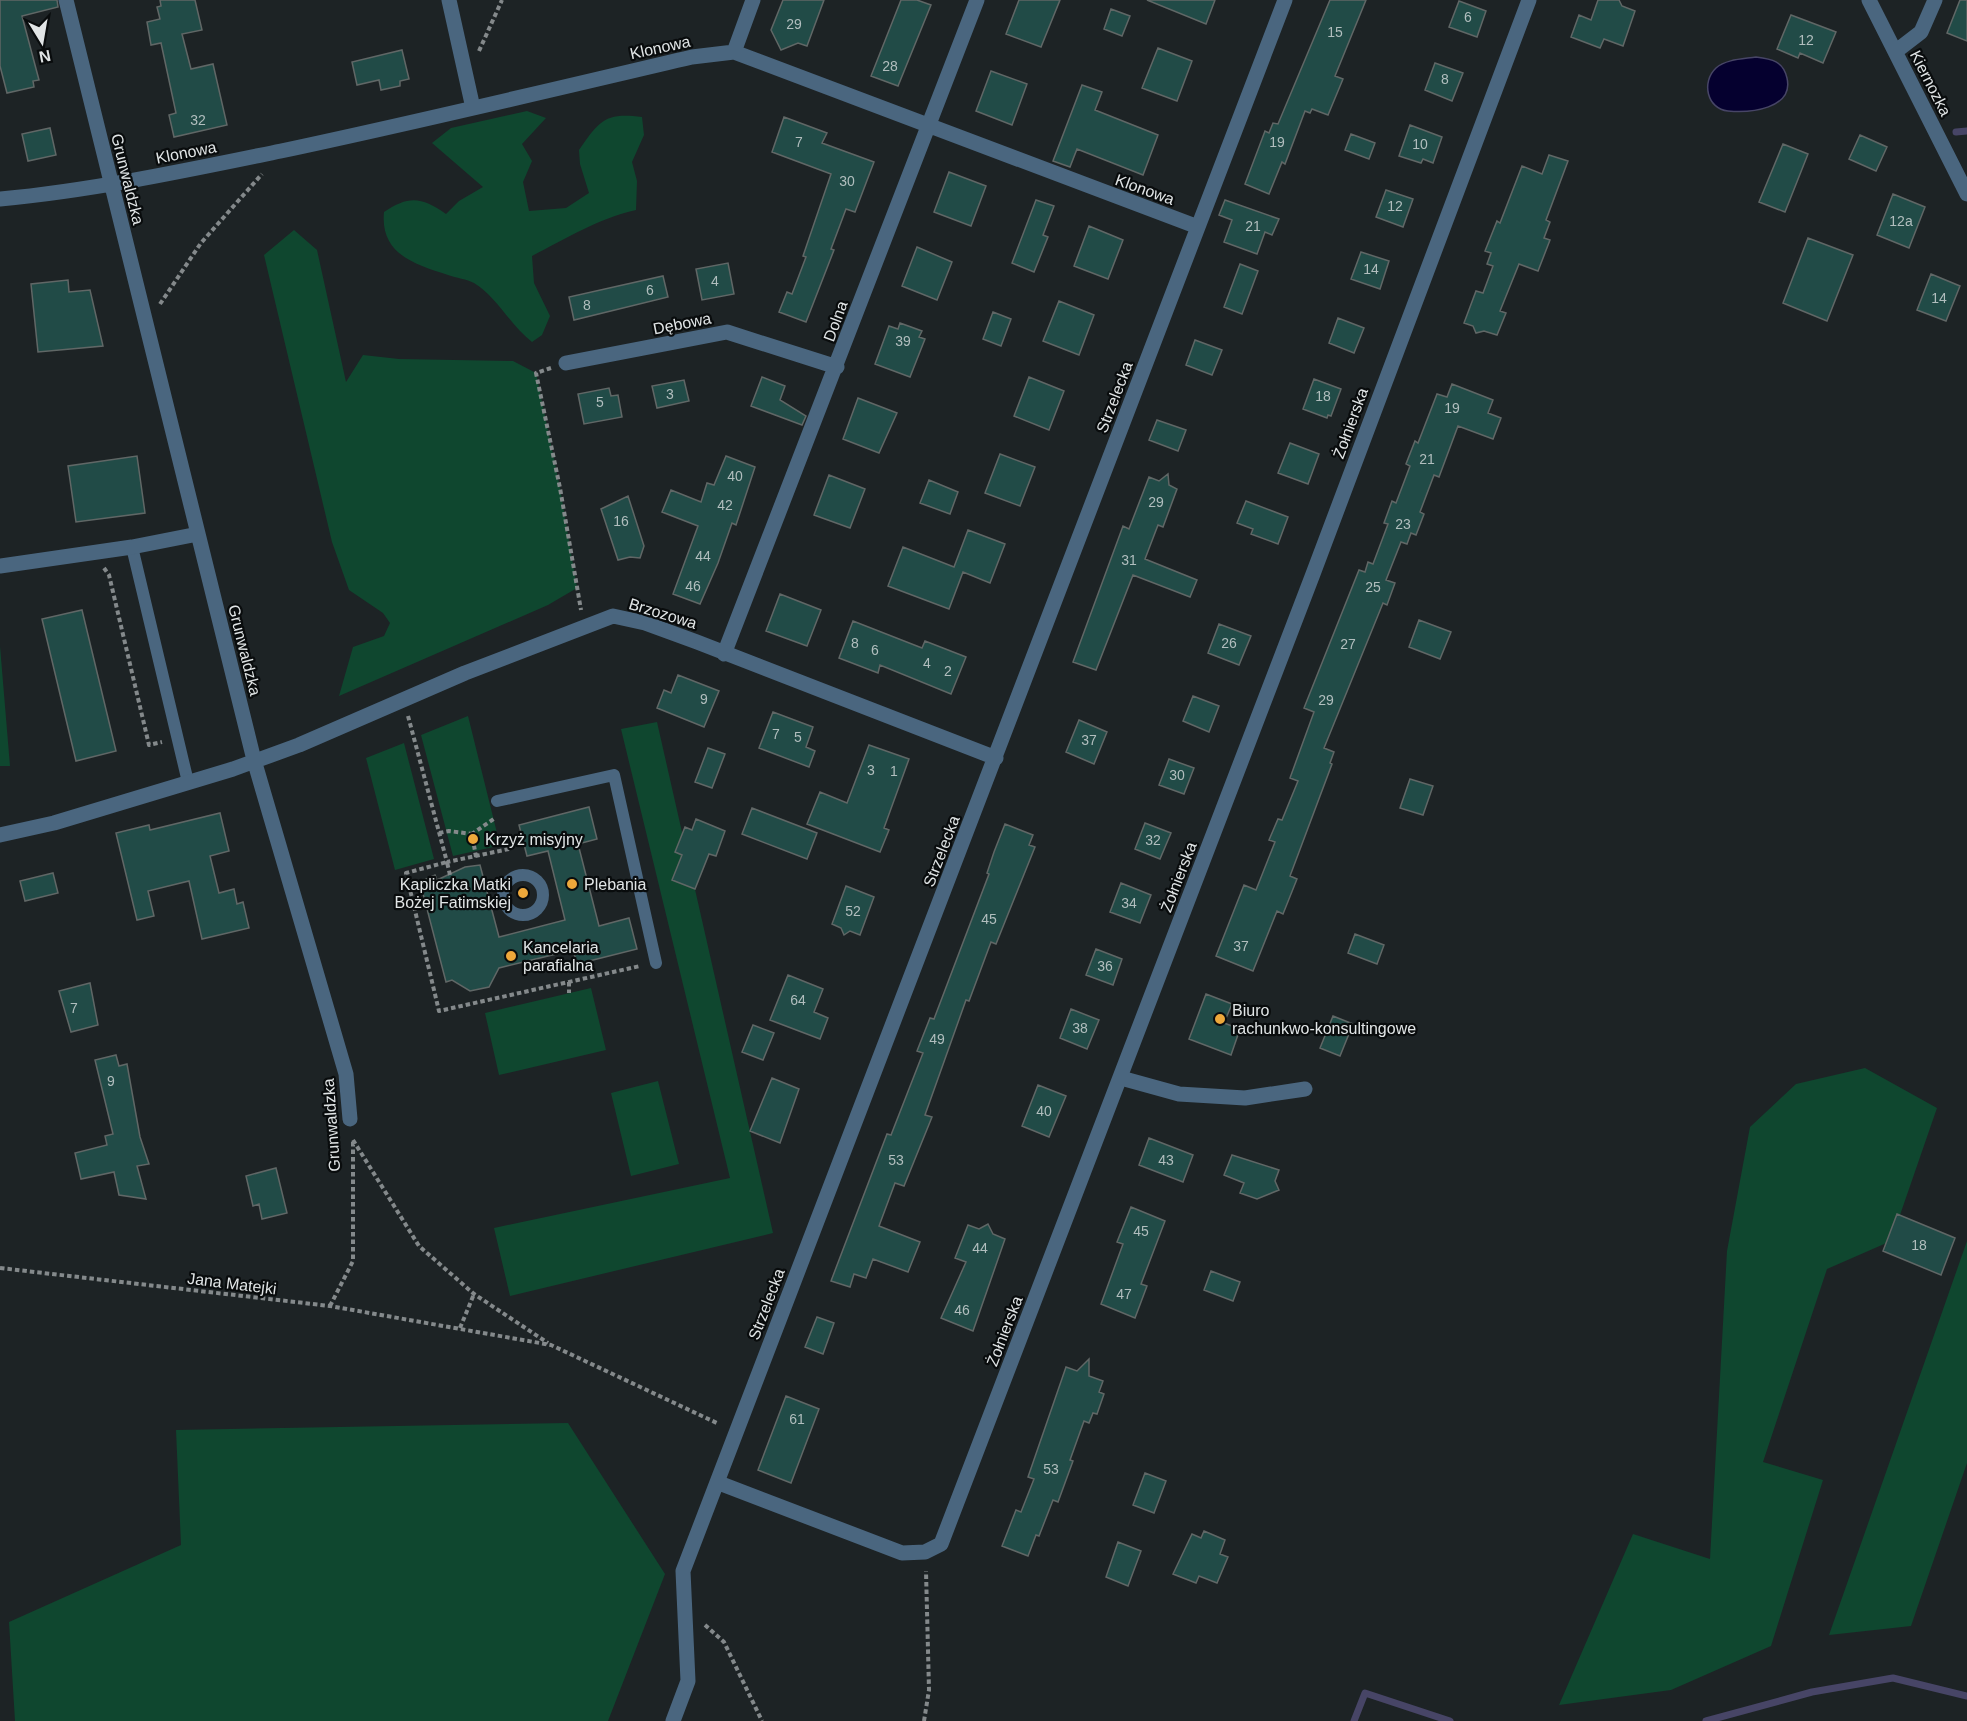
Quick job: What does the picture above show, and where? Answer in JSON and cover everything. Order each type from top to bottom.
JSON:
[{"type":"street","name":"Grunwaldzka","points":[[66,0],[254,760],[346,1074],[350,1119]]},
{"type":"street","points":[[449,0],[473,108]]},
{"type":"street","points":[[734,52],[753,0]]},
{"type":"street","name":"Dolna","points":[[724,654],[837,367],[977,0]]},
{"type":"street","name":"Strzelecka","points":[[673,1721],[688,1681],[683,1571],[719,1483],[736,1432],[1285,0]]},
{"type":"street","name":"Żołnierska","points":[[925,1552],[941,1544],[1121,1078],[1529,0]]},
{"type":"street","name":"Kiernozka","points":[[1869,0],[1967,194]]},
{"type":"street","name":"Kiernozka","points":[[1895,52],[1921,32],[1935,0]]},
{"type":"street","name":"Klonowa","points":[[0,200],[111,185],[271,153],[692,57],[734,52],[927,127],[1198,227]]},
{"type":"street","name":"Dębowa","points":[[566,363],[727,332],[837,367]]},
{"type":"street","points":[[0,567],[132,547],[198,534]]},
{"type":"street","name":"Brzozowa","points":[[0,835],[54,823],[299,745],[584,625],[613,616],[645,623],[996,758]]},
{"type":"street","points":[[1121,1078],[1179,1094],[1245,1098],[1305,1089]]},
{"type":"street","points":[[719,1483],[902,1553],[925,1552]]},
{"type":"lane","points":[[132,547],[188,782]]},
{"type":"lane","points":[[497,801],[614,775],[656,963]]},
{"type":"path","points":[[462,60],[474,57],[478,52],[502,0]]},
{"type":"path","points":[[143,314],[156,311],[201,243],[272,163],[271,153]]},
{"type":"path","points":[[566,363],[536,373],[560,488],[584,625]]},
{"type":"path","points":[[104,567],[109,575],[149,745],[178,739]]},
{"type":"path","points":[[404,700],[450,875]]},
{"type":"path","points":[[439,833],[449,831],[472,834],[488,820],[501,815]]},
{"type":"path","points":[[472,834],[476,857]]},
{"type":"path","points":[[509,849],[406,873],[439,1011],[656,963]]},
{"type":"path","points":[[569,982],[569,993]]},
{"type":"path","name":"Grunwaldzka","points":[[330,1306],[353,1261],[350,1119]]},
{"type":"path","points":[[352,1140],[419,1246],[474,1294],[551,1345]]},
{"type":"path","name":"Jana Matejki","points":[[0,1268],[330,1306],[551,1345],[736,1432]]},
{"type":"path","points":[[460,1328],[474,1294]]},
{"type":"path","points":[[924,1721],[929,1690],[925,1552]]},
{"type":"path","points":[[684,1606],[724,1642],[762,1721]]},
{"type":"green space","points":[[527,111],[546,118],[522,144],[532,161],[523,182],[529,211],[566,208],[589,193],[580,164],[579,150],[598,125],[604,121],[619,116],[642,117],[644,135],[632,162],[637,181],[636,210],[595,224],[532,256],[534,283],[550,316],[542,335],[532,342],[490,296],[474,283],[423,266],[402,255],[388,238],[384,226],[384,212],[401,203],[422,201],[446,214],[459,201],[483,187],[432,143],[451,128]]},
{"type":"green space","points":[[294,230],[317,250],[346,382],[363,355],[399,359],[513,361],[536,373],[560,488],[577,588],[548,605],[339,696],[353,647],[384,636],[390,623],[383,613],[349,590],[332,542],[264,255]]},
{"type":"green space","points":[[0,646],[10,766],[0,766]]},
{"type":"green space","points":[[468,716],[498,837],[493,847],[453,856],[421,735]]},
{"type":"green space","points":[[657,722],[773,1233],[510,1296],[494,1228],[730,1178],[621,729]]},
{"type":"green space","points":[[404,743],[434,859],[395,870],[366,758]]},
{"type":"green space","points":[[591,988],[606,1050],[499,1075],[485,1013]]},
{"type":"green space","points":[[1865,1068],[1937,1108],[1891,1241],[1827,1269],[1763,1462],[1823,1480],[1771,1646],[1671,1690],[1559,1705],[1633,1534],[1710,1559],[1727,1251],[1750,1127],[1796,1084]]},
{"type":"green space","points":[[658,1081],[679,1164],[631,1176],[611,1093]]},
{"type":"green space","points":[[1967,1241],[1967,1463],[1911,1626],[1829,1635]]},
{"type":"green space","points":[[568,1423],[665,1574],[608,1721],[15,1721],[9,1622],[181,1545],[176,1430]]},
{"type":"shaded area","points":[[1756,57],[1772,60],[1783,68],[1787,78],[1784,97],[1777,103],[1758,110],[1728,111],[1715,105],[1708,94],[1708,87],[1711,74],[1716,68],[1730,61]]},
{"type":"building","points":[[0,0],[57,0],[58,7],[22,16],[39,80],[33,81],[34,87],[7,93],[0,66]]},
{"type":"building","points":[[160,0],[195,0],[202,30],[182,34],[191,69],[213,64],[227,125],[174,137],[169,115],[176,113],[161,43],[151,45],[147,22],[160,19],[157,7],[161,6]]},
{"type":"building","points":[[783,0],[824,0],[807,46],[798,43],[781,50],[771,30]]},
{"type":"building","points":[[901,0],[917,0],[931,5],[898,86],[871,76]]},
{"type":"building","points":[[1019,0],[1060,0],[1041,47],[1006,34]]},
{"type":"building","points":[[1147,0],[1215,0],[1206,24]]},
{"type":"building","points":[[1330,0],[1366,0],[1335,76],[1343,79],[1328,115],[1312,109],[1310,113],[1305,111],[1285,164],[1282,162],[1269,194],[1245,184],[1265,131],[1269,133],[1273,123],[1278,124]]},
{"type":"building","points":[[1598,0],[1619,0],[1622,6],[1635,11],[1623,46],[1604,39],[1600,48],[1571,37],[1579,15],[1591,20]]},
{"type":"building","points":[[1960,0],[1967,0],[1967,41],[1947,33]]},
{"type":"building","points":[[1459,1],[1486,11],[1477,37],[1449,27]]},
{"type":"building","points":[[1111,9],[1130,16],[1122,36],[1104,29]]},
{"type":"building","points":[[1791,15],[1836,32],[1823,63],[1800,53],[1798,58],[1777,49]]},
{"type":"building","points":[[1158,48],[1192,61],[1177,101],[1142,88]]},
{"type":"building","points":[[402,50],[409,79],[400,81],[400,86],[381,90],[379,80],[357,85],[352,62]]},
{"type":"building","points":[[1435,63],[1463,73],[1452,101],[1425,90]]},
{"type":"building","points":[[991,71],[1027,84],[1012,125],[976,111]]},
{"type":"building","points":[[1082,85],[1102,92],[1095,110],[1158,135],[1143,175],[1077,149],[1070,167],[1053,161]]},
{"type":"building","points":[[784,117],[827,133],[822,143],[874,162],[855,212],[846,209],[831,249],[834,250],[806,322],[779,312],[787,292],[792,294],[806,257],[803,256],[831,174],[772,152]]},
{"type":"building","points":[[1410,125],[1442,137],[1433,163],[1423,159],[1421,163],[1399,156]]},
{"type":"building","points":[[50,128],[56,155],[28,161],[22,134]]},
{"type":"building","points":[[1351,134],[1375,143],[1369,159],[1345,150]]},
{"type":"building","points":[[1860,135],[1887,147],[1876,171],[1849,159]]},
{"type":"building","points":[[1783,144],[1808,154],[1785,212],[1759,202]]},
{"type":"building","points":[[1549,155],[1568,161],[1546,220],[1550,222],[1544,238],[1550,240],[1538,271],[1519,264],[1500,311],[1506,313],[1497,335],[1484,331],[1476,333],[1473,326],[1464,323],[1476,291],[1483,293],[1493,266],[1487,264],[1491,253],[1485,251],[1497,221],[1500,223],[1522,166],[1542,174]]},
{"type":"building","points":[[949,172],[986,186],[971,226],[934,212]]},
{"type":"building","points":[[1386,190],[1413,199],[1403,227],[1376,217]]},
{"type":"building","points":[[1893,194],[1925,207],[1909,248],[1877,235]]},
{"type":"building","points":[[1036,200],[1054,206],[1043,235],[1048,237],[1034,272],[1012,263]]},
{"type":"building","points":[[1225,200],[1279,219],[1272,235],[1265,232],[1257,254],[1224,242],[1232,220],[1219,215]]},
{"type":"building","points":[[1089,226],[1123,240],[1108,279],[1074,266]]},
{"type":"building","points":[[1808,238],[1853,255],[1827,321],[1783,303]]},
{"type":"building","points":[[917,247],[952,262],[937,300],[902,286]]},
{"type":"building","points":[[1361,252],[1389,261],[1380,289],[1351,279]]},
{"type":"building","points":[[728,263],[734,294],[702,300],[696,269]]},
{"type":"building","points":[[1240,264],[1258,271],[1242,314],[1224,307]]},
{"type":"building","points":[[1931,274],[1960,286],[1946,321],[1917,310]]},
{"type":"building","points":[[663,276],[668,297],[574,320],[569,297]]},
{"type":"building","points":[[68,280],[69,292],[90,290],[103,346],[38,352],[31,284]]},
{"type":"building","points":[[1059,301],[1094,315],[1079,355],[1043,341]]},
{"type":"building","points":[[993,312],[1011,319],[1001,346],[983,339]]},
{"type":"building","points":[[1338,318],[1364,328],[1354,353],[1329,343]]},
{"type":"building","points":[[900,323],[922,331],[919,337],[925,339],[910,377],[875,364],[889,326],[898,329]]},
{"type":"building","points":[[1195,340],[1222,350],[1212,375],[1186,365]]},
{"type":"building","points":[[762,377],[785,386],[780,400],[806,416],[802,425],[751,406]]},
{"type":"building","points":[[1029,377],[1064,391],[1049,430],[1014,416]]},
{"type":"building","points":[[1314,379],[1341,389],[1331,416],[1328,415],[1327,418],[1303,409]]},
{"type":"building","points":[[684,380],[689,401],[657,408],[652,386]]},
{"type":"building","points":[[1452,384],[1493,400],[1488,413],[1501,418],[1493,439],[1458,426],[1439,477],[1434,475],[1420,512],[1424,514],[1416,535],[1411,533],[1407,544],[1401,542],[1386,580],[1395,583],[1387,605],[1383,603],[1324,748],[1334,752],[1330,763],[1332,764],[1290,876],[1297,879],[1283,914],[1277,911],[1253,971],[1216,956],[1244,885],[1256,890],[1275,842],[1269,840],[1278,819],[1282,820],[1298,781],[1290,778],[1314,712],[1304,708],[1359,570],[1365,572],[1368,562],[1373,564],[1388,524],[1384,523],[1392,501],[1396,503],[1410,466],[1406,464],[1415,441],[1418,443],[1437,394],[1447,397]]},
{"type":"building","points":[[609,388],[611,396],[618,395],[622,417],[584,424],[578,394]]},
{"type":"building","points":[[858,398],[897,413],[879,453],[843,439]]},
{"type":"building","points":[[1157,420],[1186,430],[1178,451],[1149,440]]},
{"type":"building","points":[[1290,443],[1319,454],[1308,484],[1278,473]]},
{"type":"building","points":[[1000,454],[1035,467],[1020,506],[985,493]]},
{"type":"building","points":[[137,456],[145,513],[76,522],[68,466]]},
{"type":"building","points":[[726,456],[755,467],[736,525],[732,523],[700,604],[673,594],[698,526],[662,512],[671,490],[701,502],[707,483],[714,485]]},
{"type":"building","points":[[1168,474],[1169,485],[1177,489],[1163,527],[1158,525],[1145,559],[1197,580],[1190,597],[1133,575],[1096,670],[1073,662],[1123,526],[1129,529],[1149,477],[1159,481]]},
{"type":"building","points":[[829,475],[865,489],[850,528],[814,515]]},
{"type":"building","points":[[929,480],[958,492],[950,514],[920,503]]},
{"type":"building","points":[[628,496],[644,546],[640,558],[630,557],[618,560],[601,509]]},
{"type":"building","points":[[1246,501],[1288,517],[1278,544],[1251,534],[1253,529],[1237,523]]},
{"type":"building","points":[[968,530],[1005,544],[990,583],[963,572],[949,609],[888,586],[903,547],[954,567]]},
{"type":"building","points":[[780,594],[821,610],[807,646],[766,631]]},
{"type":"building","points":[[82,610],[116,751],[76,761],[42,619]]},
{"type":"building","points":[[1419,620],[1451,632],[1440,659],[1409,647]]},
{"type":"building","points":[[853,621],[922,648],[925,641],[966,657],[951,694],[880,665],[878,673],[839,658]]},
{"type":"building","points":[[1219,624],[1251,636],[1239,665],[1208,653]]},
{"type":"building","points":[[678,675],[719,691],[704,727],[657,708],[664,690],[671,693]]},
{"type":"building","points":[[1193,696],[1219,706],[1209,732],[1183,721]]},
{"type":"building","points":[[773,712],[813,727],[806,747],[815,751],[809,767],[759,748]]},
{"type":"building","points":[[1079,720],[1107,732],[1094,764],[1066,752]]},
{"type":"building","points":[[869,745],[909,759],[884,828],[889,830],[880,852],[807,824],[820,792],[847,803]]},
{"type":"building","points":[[708,748],[725,754],[712,788],[695,782]]},
{"type":"building","points":[[1169,759],[1194,768],[1184,794],[1159,785]]},
{"type":"building","points":[[1410,779],[1433,786],[1423,815],[1400,808]]},
{"type":"building","points":[[589,807],[597,839],[578,844],[599,926],[629,918],[637,949],[577,964],[573,950],[499,968],[489,987],[470,991],[452,980],[446,982],[420,882],[435,875],[437,880],[465,867],[480,865],[499,937],[565,920],[548,851],[527,856],[519,825]]},
{"type":"building","points":[[752,808],[817,833],[807,859],[742,834]]},
{"type":"building","points":[[220,813],[229,851],[210,856],[219,893],[234,889],[237,904],[243,902],[249,928],[202,939],[189,881],[148,891],[154,916],[137,920],[116,833],[149,825],[150,830]]},
{"type":"building","points":[[696,819],[725,831],[716,856],[709,854],[695,889],[672,880],[682,855],[675,852],[685,827],[692,830]]},
{"type":"building","points":[[1145,823],[1171,833],[1160,859],[1135,849]]},
{"type":"building","points":[[1005,824],[1033,835],[1029,845],[1035,847],[996,944],[991,942],[969,1001],[966,1000],[925,1115],[932,1117],[904,1186],[895,1183],[879,1226],[920,1242],[908,1272],[873,1259],[866,1278],[854,1274],[850,1287],[831,1281],[887,1134],[891,1135],[923,1053],[917,1051],[930,1018],[934,1019],[989,874],[987,873]]},
{"type":"building","points":[[53,873],[58,893],[25,901],[20,881]]},
{"type":"building","points":[[1121,883],[1151,895],[1140,923],[1110,912]]},
{"type":"building","points":[[846,886],[874,897],[860,935],[850,931],[844,935],[841,928],[832,924]]},
{"type":"building","points":[[1355,934],[1384,945],[1377,964],[1348,953]]},
{"type":"building","points":[[1096,949],[1122,959],[1113,985],[1086,975]]},
{"type":"building","points":[[788,975],[823,989],[814,1012],[828,1018],[820,1039],[770,1020]]},
{"type":"building","points":[[90,983],[98,1025],[71,1032],[59,991]]},
{"type":"building","points":[[1206,994],[1232,1004],[1224,1023],[1240,1029],[1231,1055],[1189,1039]]},
{"type":"building","points":[[1071,1009],[1099,1020],[1087,1049],[1060,1038]]},
{"type":"building","points":[[1333,1016],[1353,1024],[1340,1056],[1320,1048]]},
{"type":"building","points":[[753,1025],[774,1033],[763,1060],[742,1052]]},
{"type":"building","points":[[116,1055],[119,1066],[127,1064],[140,1137],[149,1164],[137,1166],[146,1199],[119,1195],[114,1172],[81,1179],[75,1153],[107,1145],[105,1136],[113,1134],[95,1060]]},
{"type":"building","points":[[772,1078],[799,1089],[780,1143],[750,1131]]},
{"type":"building","points":[[1038,1085],[1066,1096],[1049,1137],[1022,1126]]},
{"type":"building","points":[[1149,1138],[1193,1155],[1183,1182],[1139,1165]]},
{"type":"building","points":[[1232,1155],[1279,1170],[1275,1181],[1279,1190],[1257,1199],[1240,1193],[1244,1183],[1224,1175]]},
{"type":"building","points":[[276,1168],[287,1213],[262,1219],[259,1204],[253,1206],[246,1176]]},
{"type":"building","points":[[1131,1207],[1165,1221],[1141,1284],[1147,1286],[1135,1318],[1101,1304],[1123,1244],[1117,1242]]},
{"type":"building","points":[[1897,1214],[1955,1238],[1941,1275],[1883,1251]]},
{"type":"building","points":[[988,1224],[993,1234],[1005,1239],[973,1331],[941,1318],[966,1262],[955,1258],[968,1225],[979,1229]]},
{"type":"building","points":[[1211,1271],[1240,1282],[1233,1301],[1204,1290]]},
{"type":"building","points":[[817,1317],[834,1323],[823,1354],[805,1347]]},
{"type":"building","points":[[1089,1359],[1089,1376],[1103,1381],[1099,1392],[1104,1394],[1097,1414],[1093,1413],[1089,1423],[1084,1421],[1058,1502],[1053,1500],[1039,1536],[1036,1535],[1028,1556],[1002,1546],[1016,1510],[1021,1512],[1034,1479],[1028,1477],[1066,1367],[1077,1371]]},
{"type":"building","points":[[786,1396],[819,1409],[791,1483],[758,1470]]},
{"type":"building","points":[[1145,1473],[1166,1481],[1154,1513],[1133,1505]]},
{"type":"building","points":[[1204,1531],[1225,1540],[1220,1554],[1228,1557],[1217,1583],[1199,1576],[1196,1583],[1173,1574],[1192,1534],[1201,1538]]},
{"type":"building","points":[[1118,1542],[1141,1551],[1128,1586],[1106,1577]]},
{"type":"waterway","points":[[1956,132],[1967,131]]},
{"type":"waterway","points":[[1706,1721],[1812,1692],[1893,1678],[1967,1696]]},
{"type":"waterway","points":[[1354,1721],[1365,1693],[1450,1721]]},
{"type":"place","name":"Krzyż misyjny","points":[[473,839]]},
{"type":"place","name":"Plebania","points":[[572,884]]},
{"type":"place","name":"Kapliczka Matki Bożej Fatimskiej","points":[[523,893]]},
{"type":"place","name":"Kancelaria parafialna","points":[[511,956]]},
{"type":"place","name":"Biuro rachunkwo-konsultingowe","points":[[1220,1019]]}]
